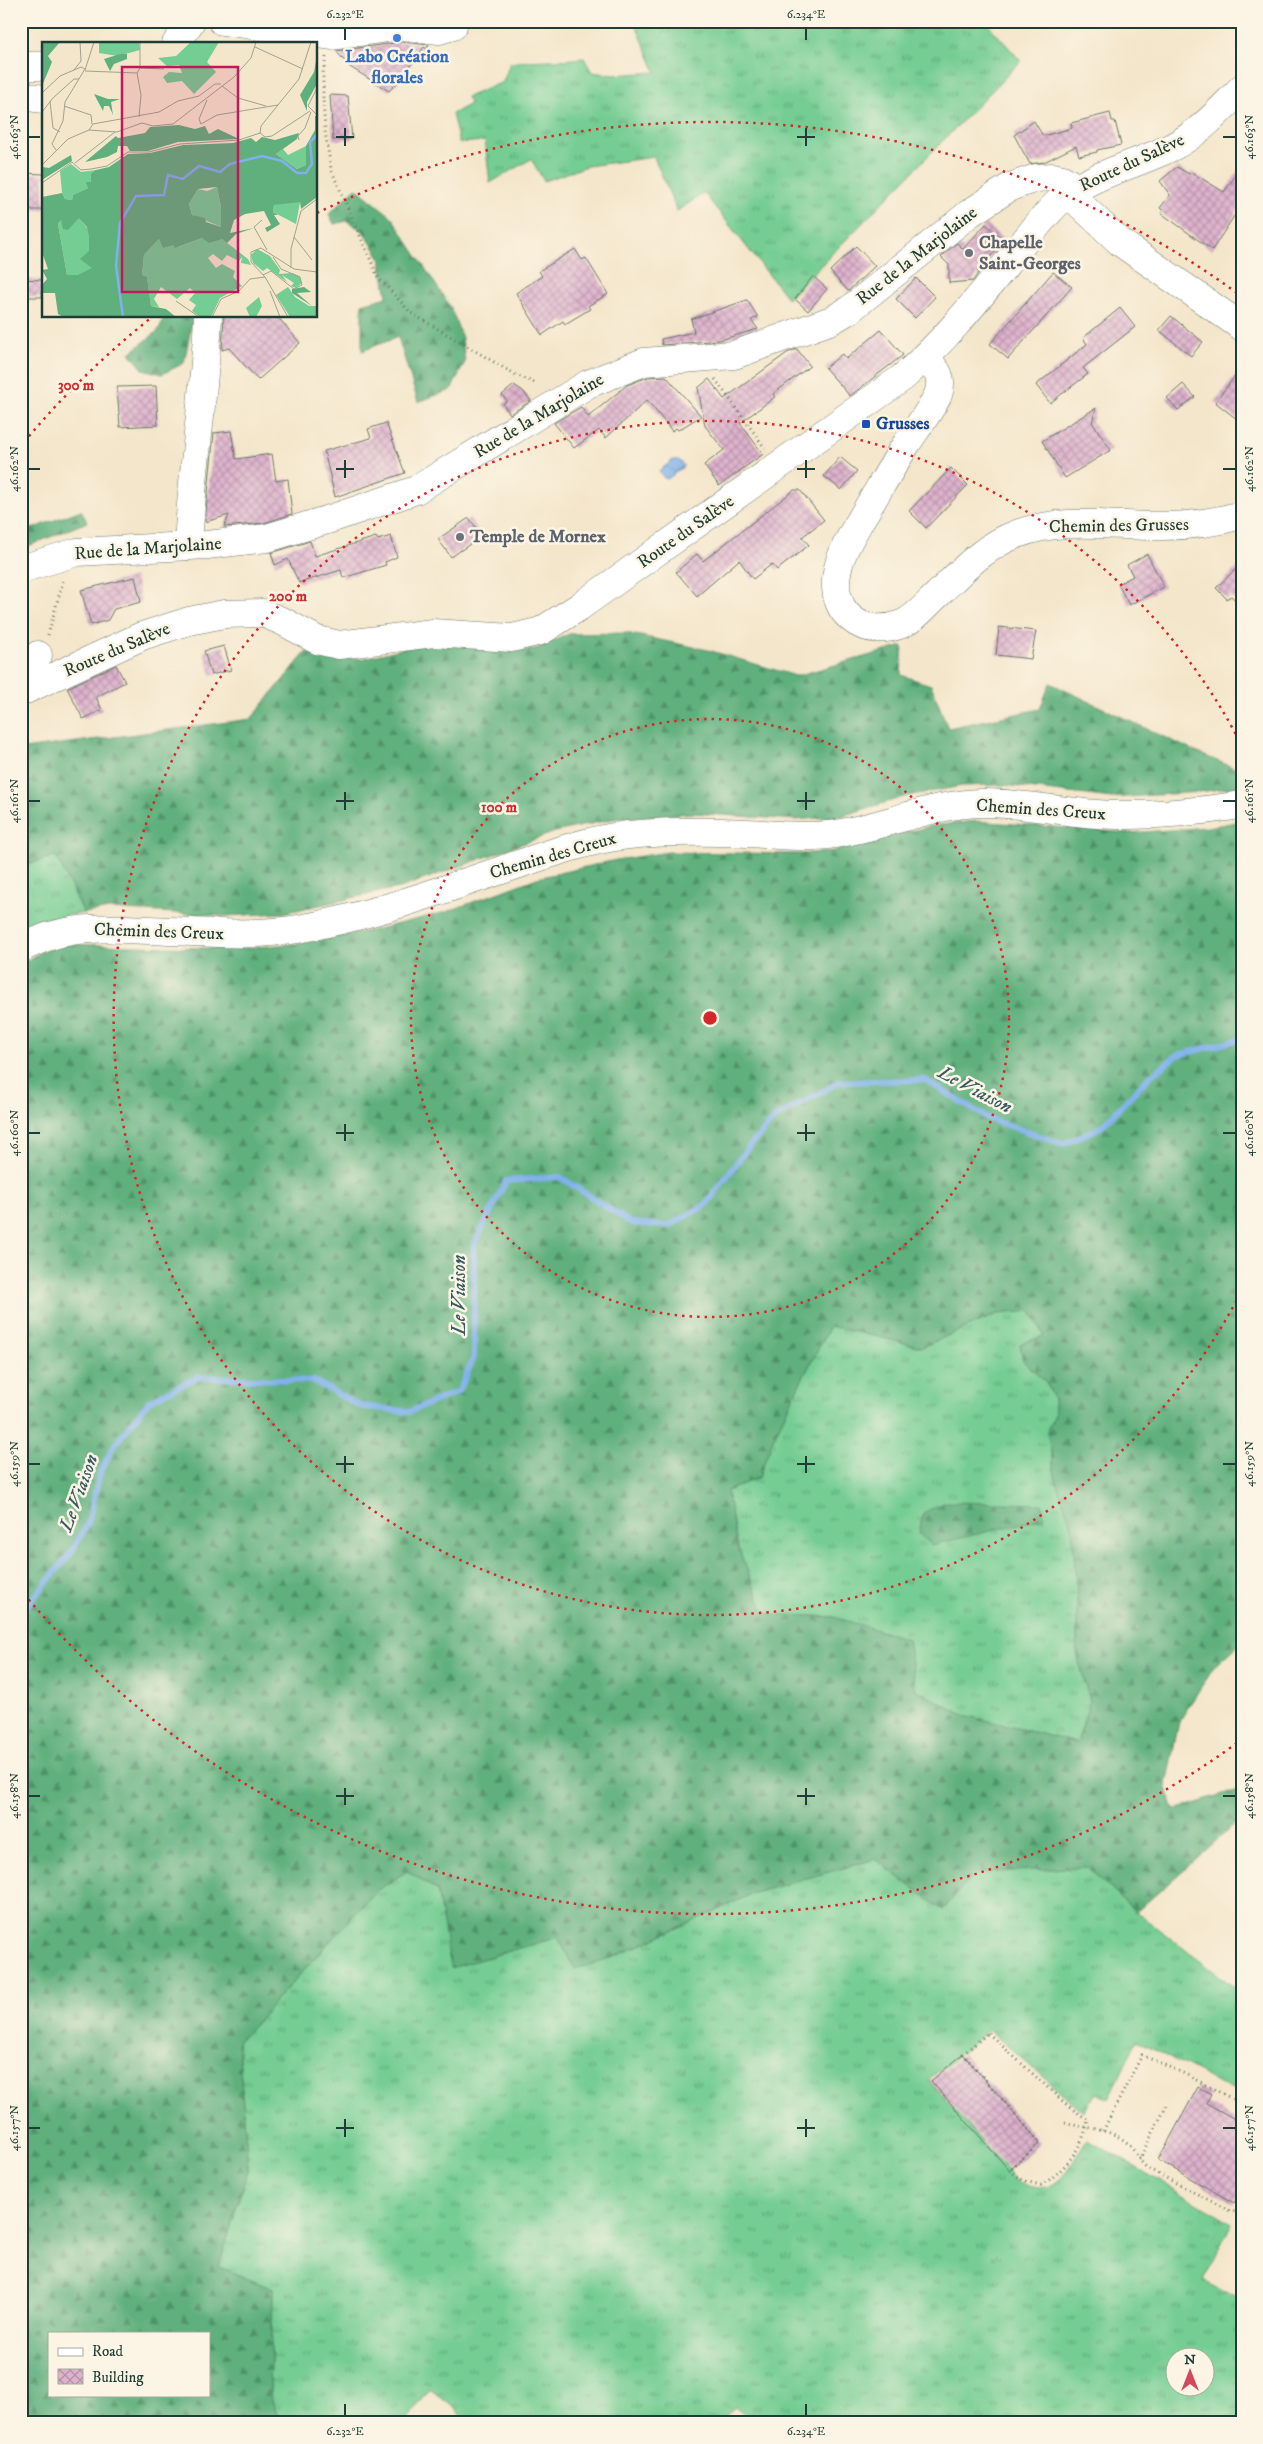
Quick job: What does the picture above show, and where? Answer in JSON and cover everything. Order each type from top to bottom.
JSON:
[{"type":"street","points":[[177,42],[191,21]]},
{"type":"street","points":[[222,21],[332,36],[402,26],[439,30],[453,26]]},
{"type":"street","points":[[21,66],[42,66]]},
{"type":"street","name":"Route du Salève","points":[[21,692],[142,636],[189,621],[224,614],[263,613],[279,619],[316,640],[339,645],[434,633],[497,638],[527,636],[548,627],[779,467],[870,402],[925,358],[946,336],[1048,213],[1073,191],[1157,154],[1188,138],[1242,88]]},
{"type":"street","points":[[21,96],[42,99]]},
{"type":"street","name":"Rue de la Marjolaine","points":[[21,569],[65,565],[107,550],[234,543],[279,535],[400,496],[431,481],[597,379],[644,362],[734,355],[841,316],[970,213],[1010,187],[1036,178],[1054,177],[1062,179],[1120,242],[1242,327]]},
{"type":"street","points":[[188,546],[190,490],[206,375],[208,318]]},
{"type":"street","name":"Chemin des Grusses","points":[[925,358],[939,373],[941,384],[938,395],[850,538],[839,564],[836,583],[837,596],[842,609],[853,621],[878,628],[892,627],[904,623],[916,615],[980,553],[997,543],[1030,530],[1058,524],[1194,525],[1242,515]]},
{"type":"street","name":"Chemin des Creux","points":[[21,948],[46,937],[70,931],[99,928],[235,934],[299,929],[391,907],[548,854],[595,841],[628,835],[666,832],[797,836],[829,835],[866,827],[925,810],[981,803],[1018,804],[1117,816],[1193,812],[1242,805]]},
{"type":"path","points":[[327,54],[323,73],[325,131],[331,169],[378,277],[411,313],[516,376],[535,383]]},
{"type":"path","points":[[700,358],[779,467]]},
{"type":"path","points":[[30,664],[50,632],[60,599],[65,565]]},
{"type":"path","points":[[988,2032],[1067,2104],[1088,2120],[1087,2128],[1085,2137],[1062,2169],[1048,2181],[1041,2185],[1024,2181],[1009,2170],[1040,2143],[963,2054],[988,2032]]},
{"type":"path","points":[[1103,2131],[1142,2055],[1185,2074],[1242,2104]]},
{"type":"path","points":[[1138,2161],[1167,2105]]},
{"type":"path","points":[[1065,2123],[1103,2131],[1126,2142],[1138,2161],[1147,2168],[1230,2211],[1242,2210]]},
{"type":"green space","points":[[634,21],[985,21],[1021,61],[788,299],[704,193],[677,211],[654,157],[587,166],[544,181],[531,159],[490,183],[485,141],[459,143],[452,114],[470,104],[467,97],[503,82],[510,63],[584,58],[592,72],[614,75],[656,72]]},
{"type":"green space","points":[[356,188],[391,216],[451,308],[462,338],[465,362],[451,390],[418,402],[398,337],[362,351],[362,304],[387,297],[380,257],[363,231],[347,221],[334,224],[329,214]]},
{"type":"green space","points":[[164,318],[191,318],[184,363],[162,374],[143,369],[130,353],[158,331]]},
{"type":"green space","points":[[81,510],[87,522],[21,549],[21,533]]},
{"type":"green space","points":[[626,633],[708,650],[796,676],[903,646],[901,675],[931,685],[948,728],[1040,709],[1050,683],[1198,753],[1242,771],[1242,786],[1199,792],[1112,798],[1003,785],[962,786],[907,796],[842,816],[796,820],[693,813],[613,819],[555,832],[403,887],[283,913],[225,916],[109,909],[84,913],[56,856],[21,866],[21,742],[23,749],[251,719],[306,652],[361,659],[409,647],[441,644],[511,652],[535,649],[569,634]]},
{"type":"green space","points":[[976,821],[1130,833],[1208,827],[1242,821],[1242,1642],[1213,1668],[1179,1722],[1166,1785],[1174,1810],[1242,1789],[1242,1818],[1136,1912],[1087,1867],[974,1873],[943,1910],[875,1859],[754,1893],[607,1960],[575,1969],[558,1937],[451,1968],[437,1890],[407,1871],[376,1891],[238,2042],[248,2167],[219,2267],[273,2289],[270,2395],[280,2423],[21,2423],[21,964],[40,952],[69,944],[233,949],[303,943],[374,930],[446,912],[537,878],[616,860],[668,852],[800,854],[834,851],[931,826]],"holes":[[[1031,1311],[1044,1336],[1020,1344],[1023,1361],[1046,1382],[1054,1399],[1055,1415],[1047,1430],[1056,1481],[1072,1527],[1077,1595],[1077,1654],[1090,1701],[1077,1743],[964,1715],[916,1690],[908,1639],[834,1617],[765,1614],[737,1545],[727,1491],[759,1477],[782,1419],[830,1326],[922,1347],[997,1314]]]},
{"type":"green space","points":[[56,856],[84,913],[61,916],[21,930],[21,866]]},
{"type":"green space","points":[[1031,1311],[1044,1336],[1020,1344],[1023,1361],[1046,1382],[1054,1399],[1055,1415],[1047,1430],[1056,1481],[1072,1527],[1077,1595],[1077,1654],[1090,1701],[1077,1743],[964,1715],[916,1690],[834,1617],[765,1614],[737,1545],[727,1491],[759,1477],[782,1419],[830,1326],[922,1347],[997,1314]]},
{"type":"green space","points":[[946,1502],[1042,1504],[1044,1518],[932,1545],[919,1534],[923,1513]]},
{"type":"green space","points":[[875,1859],[943,1910],[973,1873],[1087,1867],[1136,1912],[1242,1993],[1242,2095],[1137,2040],[1109,2099],[1096,2093],[1083,2112],[989,2030],[929,2080],[1014,2179],[1028,2186],[1040,2188],[1050,2186],[1059,2180],[1087,2139],[1232,2223],[1202,2281],[1242,2300],[1242,2423],[754,2423],[735,2407],[717,2423],[473,2423],[430,2389],[405,2423],[280,2423],[270,2395],[273,2289],[219,2267],[248,2167],[238,2042],[376,1891],[407,1871],[437,1890],[452,1967],[558,1937],[607,1960],[754,1893]]},
{"type":"water","points":[[673,460],[679,460],[684,466],[669,478],[664,478],[659,471]]},
{"type":"building","points":[[402,42],[429,45],[427,49],[424,47],[406,71],[408,72],[389,91],[350,67],[336,51]]},
{"type":"building","points":[[330,95],[348,96],[352,139],[333,140]]},
{"type":"building","points":[[1110,113],[1112,121],[1115,121],[1121,145],[1097,150],[1097,152],[1079,156],[1076,146],[1044,162],[1030,164],[1014,135],[1034,121],[1043,136],[1072,128],[1071,123]]},
{"type":"building","points":[[1242,166],[1242,204],[1212,250],[1161,213],[1163,210],[1160,208],[1170,195],[1160,181],[1177,167],[1189,174],[1191,172],[1224,192]]},
{"type":"building","points":[[21,173],[42,174],[42,210],[21,210]]},
{"type":"building","name":"Chapelle Saint-Georges","points":[[986,224],[1005,241],[977,271],[979,272],[973,281],[949,283],[949,265],[941,257],[957,243],[963,249]]},
{"type":"building","points":[[856,246],[875,266],[848,291],[830,271]]},
{"type":"building","points":[[575,249],[582,260],[586,258],[608,294],[588,306],[590,309],[565,324],[563,321],[542,335],[516,293],[542,276],[539,271]]},
{"type":"building","points":[[1053,272],[1072,287],[1008,359],[990,344]]},
{"type":"building","points":[[813,276],[827,289],[808,311],[795,299]]},
{"type":"building","points":[[916,278],[935,297],[915,318],[896,299]]},
{"type":"building","points":[[21,279],[42,280],[42,297],[21,297]]},
{"type":"building","points":[[747,300],[758,317],[751,320],[758,329],[720,340],[662,345],[661,339],[694,332],[691,319]]},
{"type":"building","points":[[1120,308],[1135,327],[1083,368],[1088,374],[1050,403],[1036,385],[1087,344],[1083,338]]},
{"type":"building","points":[[1171,316],[1203,342],[1191,356],[1159,330]]},
{"type":"building","points":[[224,318],[279,318],[300,343],[258,380],[229,348],[222,350]]},
{"type":"building","points":[[881,330],[903,355],[850,396],[825,368],[842,354],[846,359]]},
{"type":"building","points":[[797,349],[810,366],[773,394],[775,397],[740,423],[763,454],[719,486],[704,465],[724,450],[705,426],[698,388],[709,379],[724,399],[787,353]]},
{"type":"building","points":[[1242,367],[1242,423],[1215,402]]},
{"type":"building","points":[[666,376],[701,416],[678,430],[676,428],[672,431],[647,400],[606,438],[599,430],[574,448],[554,423],[581,407],[588,417],[627,385],[648,377]]},
{"type":"building","points":[[1183,384],[1195,397],[1178,410],[1167,398]]},
{"type":"building","points":[[514,385],[523,391],[531,401],[510,414],[503,404],[507,401],[502,395]]},
{"type":"building","points":[[156,386],[158,425],[120,427],[117,387]]},
{"type":"building","points":[[1096,408],[1092,422],[1111,450],[1065,478],[1042,441]]},
{"type":"building","points":[[386,423],[405,473],[335,497],[324,451],[371,438],[368,429]]},
{"type":"building","points":[[231,431],[236,459],[272,454],[276,481],[288,479],[292,514],[264,523],[224,527],[229,515],[205,522],[214,433]]},
{"type":"building","points":[[840,457],[857,471],[841,490],[824,476]]},
{"type":"building","points":[[951,468],[968,485],[926,528],[909,511]]},
{"type":"building","points":[[794,490],[800,490],[824,520],[802,537],[809,545],[777,570],[772,564],[753,579],[739,560],[697,596],[676,572],[697,554],[703,561]]},
{"type":"building","name":"Temple de Mornex","points":[[469,518],[482,536],[451,557],[438,539]]},
{"type":"building","points":[[391,536],[397,557],[385,562],[386,565],[343,578],[341,570],[299,583],[288,559],[275,565],[271,553],[310,541],[315,556],[376,537],[378,540]]},
{"type":"building","points":[[1147,554],[1164,587],[1129,605],[1118,584],[1133,576],[1127,565]]},
{"type":"building","points":[[1242,563],[1242,606],[1231,596],[1227,599],[1216,588]]},
{"type":"building","points":[[135,577],[141,602],[114,609],[108,620],[91,625],[81,590]]},
{"type":"building","points":[[999,627],[1036,631],[1031,659],[996,655]]},
{"type":"building","points":[[224,646],[231,670],[211,675],[204,651]]},
{"type":"building","points":[[116,665],[125,682],[96,697],[102,710],[83,719],[67,688]]},
{"type":"building","points":[[963,2054],[1040,2143],[1009,2170],[931,2081]]},
{"type":"building","points":[[1198,2087],[1211,2094],[1206,2103],[1242,2123],[1242,2189],[1234,2203],[1158,2160]]},
{"type":"waterway","name":"Le Viaison","points":[[21,1613],[71,1553],[88,1523],[100,1473],[113,1447],[149,1401],[198,1377],[314,1381],[360,1406],[409,1412],[459,1391],[474,1357],[474,1245],[506,1181],[560,1177],[631,1223],[668,1226],[706,1205],[746,1150],[775,1118],[839,1082],[925,1080],[989,1119],[1063,1144],[1101,1127],[1149,1077],[1178,1055],[1242,1039]]},
{"type":"place","name":"Labo Création florales","points":[[397,38]]},
{"type":"place","name":"Chapelle Saint-Georges","points":[[969,253]]},
{"type":"place","name":"Grusses","points":[[866,424]]},
{"type":"place","name":"Temple de Mornex","points":[[460,537]]}]
